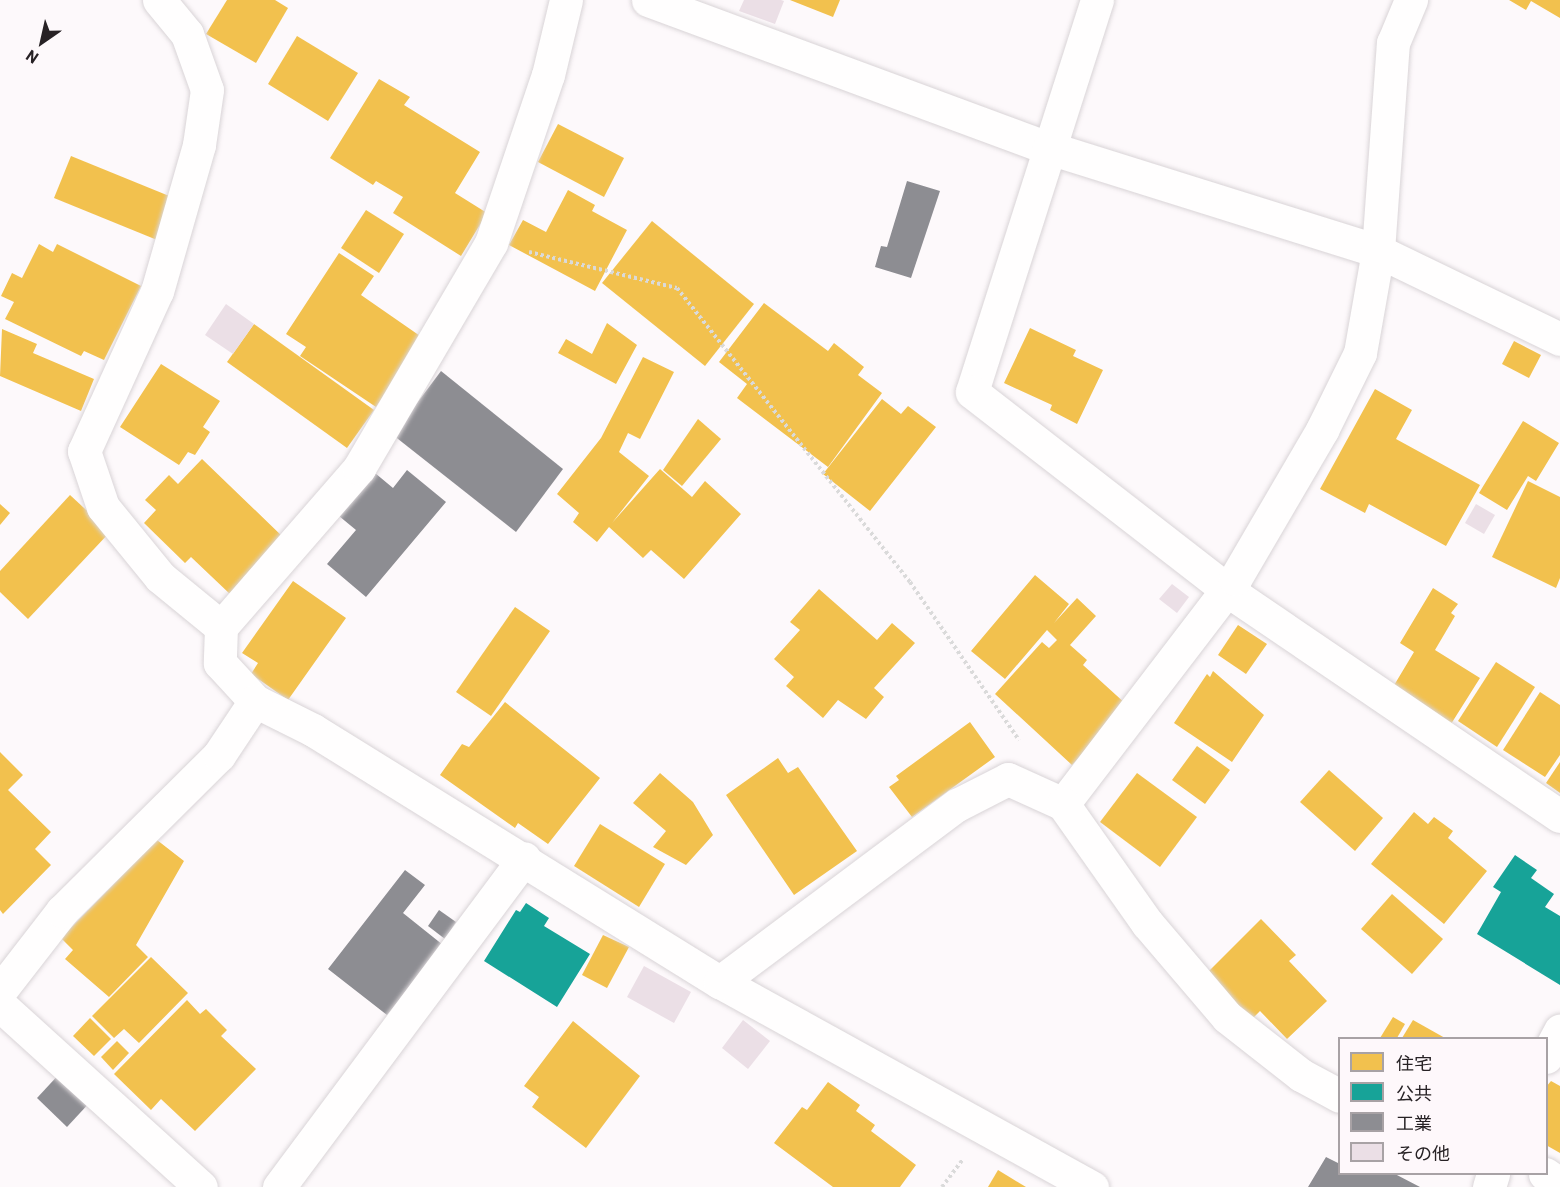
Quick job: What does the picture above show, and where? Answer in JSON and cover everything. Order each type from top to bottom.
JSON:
[{"type":"street","points":[[159,0],[187,34],[207,90],[199,145],[157,291],[84,451],[103,507],[160,577],[221,627]]},
{"type":"street","points":[[566,0],[548,75],[491,243],[359,468],[221,627],[220,663],[255,701],[313,730],[524,858],[720,982],[1092,1187]]},
{"type":"street","points":[[648,0],[1049,148],[1378,251],[1560,339]]},
{"type":"street","points":[[1097,0],[972,392],[1227,590],[1560,816]]},
{"type":"street","points":[[1063,804],[1227,590],[1322,430],[1360,353],[1378,251],[1393,43],[1411,0]]},
{"type":"street","points":[[0,991],[62,911],[219,755],[255,701]]},
{"type":"street","points":[[720,982],[967,800],[1008,779],[1063,804],[1147,923],[1227,1017],[1302,1075],[1338,1095]]},
{"type":"street","points":[[279,1187],[524,858]]},
{"type":"street","points":[[0,1005],[201,1187]]},
{"type":"street","points":[[1548,1053],[1560,1031]]},
{"type":"street","points":[[1548,1175],[1560,1184]]},
{"type":"path","points":[[491,243],[677,288],[910,582],[1023,746]]},
{"type":"building: 住宅","points":[[227,0],[275,0],[288,8],[256,63],[206,34]]},
{"type":"building: 住宅","points":[[790,0],[840,0],[833,17]]},
{"type":"building: 住宅","points":[[1509,0],[1560,0],[1560,18],[1531,1],[1526,10]]},
{"type":"building: 住宅","points":[[297,36],[358,73],[328,121],[268,84]]},
{"type":"building: 住宅","points":[[379,79],[410,97],[404,105],[480,152],[455,193],[487,213],[461,256],[393,213],[403,197],[376,181],[373,185],[330,158]]},
{"type":"building: 住宅","points":[[558,124],[624,158],[604,197],[538,162]]},
{"type":"building: 住宅","points":[[71,156],[179,200],[162,242],[54,198]]},
{"type":"building: 住宅","points":[[568,190],[595,205],[592,211],[627,230],[595,291],[509,245],[523,220],[546,232]]},
{"type":"building: 住宅","points":[[366,210],[404,234],[379,273],[341,248]]},
{"type":"building: 住宅","points":[[652,221],[754,304],[705,366],[602,283]]},
{"type":"building: 住宅","points":[[39,244],[53,252],[57,244],[141,286],[104,360],[84,351],[81,356],[5,319],[14,302],[1,296],[12,273],[22,278]]},
{"type":"building: 住宅","points":[[339,253],[374,276],[361,295],[423,338],[376,407],[300,356],[306,347],[286,334]]},
{"type":"building: 住宅","points":[[764,303],[828,351],[834,343],[864,367],[858,375],[882,393],[828,467],[737,398],[747,384],[719,362]]},
{"type":"building: 住宅","points":[[607,323],[637,345],[616,384],[558,353],[566,339],[592,354]]},
{"type":"building: 住宅","points":[[254,324],[374,410],[347,448],[227,362]]},
{"type":"building: 住宅","points":[[1030,328],[1076,350],[1073,356],[1103,370],[1077,424],[1050,410],[1052,405],[1004,383]]},
{"type":"building: 住宅","points":[[2,329],[37,344],[33,353],[94,379],[81,411],[0,376]]},
{"type":"building: 住宅","points":[[1514,341],[1541,355],[1529,378],[1502,364]]},
{"type":"building: 住宅","points":[[643,357],[674,372],[640,439],[628,433],[619,452],[649,476],[612,523],[660,469],[692,497],[705,481],[741,514],[684,579],[651,550],[643,558],[609,527],[597,542],[573,522],[579,513],[557,494],[601,438]]},
{"type":"building: 住宅","points":[[161,364],[220,401],[203,427],[210,432],[195,455],[188,452],[179,465],[120,427]]},
{"type":"building: 住宅","points":[[1375,389],[1412,410],[1396,439],[1480,485],[1446,546],[1369,504],[1365,513],[1320,489]]},
{"type":"building: 住宅","points":[[882,399],[901,414],[908,406],[936,427],[870,511],[823,474]]},
{"type":"building: 住宅","points":[[698,419],[721,439],[682,486],[663,470]]},
{"type":"building: 住宅","points":[[1523,421],[1559,443],[1536,481],[1528,476],[1507,510],[1479,493]]},
{"type":"building: 住宅","points":[[202,459],[285,539],[231,595],[191,557],[185,563],[144,523],[156,510],[145,500],[169,475],[178,484]]},
{"type":"building: 住宅","points":[[1528,481],[1560,497],[1560,578],[1556,588],[1492,557]]},
{"type":"building: 住宅","points":[[70,495],[110,532],[28,619],[0,592],[0,571]]},
{"type":"building: 住宅","points":[[0,504],[10,513],[0,525]]},
{"type":"building: 住宅","points":[[1035,575],[1069,604],[1054,623],[1077,598],[1096,616],[1070,645],[1087,660],[1083,665],[1127,705],[1072,765],[995,694],[1042,642],[1049,648],[1057,640],[1047,630],[1005,679],[971,651]]},
{"type":"building: 住宅","points":[[293,581],[346,618],[288,700],[251,674],[258,663],[242,653]]},
{"type":"building: 住宅","points":[[1433,588],[1458,604],[1451,613],[1455,616],[1435,650],[1480,678],[1451,724],[1393,687],[1414,652],[1400,643]]},
{"type":"building: 住宅","points":[[819,589],[877,640],[892,623],[915,643],[874,688],[884,697],[866,719],[838,700],[823,718],[786,686],[794,677],[774,659],[800,630],[790,622]]},
{"type":"building: 住宅","points":[[515,607],[550,631],[491,716],[456,692]]},
{"type":"building: 住宅","points":[[1238,625],[1267,644],[1246,674],[1218,655]]},
{"type":"building: 住宅","points":[[1496,662],[1535,687],[1497,747],[1458,721]]},
{"type":"building: 住宅","points":[[1213,671],[1264,715],[1232,762],[1174,723],[1207,674],[1210,677]]},
{"type":"building: 住宅","points":[[1540,692],[1560,705],[1560,755],[1545,777],[1503,750]]},
{"type":"building: 住宅","points":[[505,702],[600,778],[548,844],[518,823],[515,828],[440,775],[462,744],[469,747]]},
{"type":"building: 住宅","points":[[970,722],[995,757],[912,817],[889,787],[899,780],[896,776]]},
{"type":"building: 住宅","points":[[1197,746],[1230,770],[1205,804],[1172,780]]},
{"type":"building: 住宅","points":[[0,752],[23,775],[8,790],[51,832],[35,849],[51,865],[3,914],[0,910]]},
{"type":"building: 住宅","points":[[778,758],[788,773],[798,767],[857,851],[794,895],[726,795]]},
{"type":"building: 住宅","points":[[1560,762],[1560,793],[1546,783]]},
{"type":"building: 住宅","points":[[1329,770],[1383,818],[1355,851],[1300,802]]},
{"type":"building: 住宅","points":[[660,773],[693,802],[713,835],[686,865],[653,847],[666,831],[633,803]]},
{"type":"building: 住宅","points":[[1137,773],[1197,817],[1160,867],[1100,822]]},
{"type":"building: 住宅","points":[[1414,812],[1428,824],[1434,817],[1453,831],[1448,838],[1487,871],[1444,924],[1371,864]]},
{"type":"building: 住宅","points":[[600,824],[665,864],[639,907],[574,866]]},
{"type":"building: 住宅","points":[[157,840],[184,861],[136,945],[148,957],[109,997],[65,959],[73,950],[61,938]]},
{"type":"building: 住宅","points":[[1392,894],[1443,939],[1412,974],[1361,929]]},
{"type":"building: 住宅","points":[[1261,919],[1296,955],[1289,961],[1327,1001],[1287,1039],[1260,1011],[1251,1020],[1206,974]]},
{"type":"building: 住宅","points":[[603,935],[629,947],[607,988],[582,975]]},
{"type":"building: 住宅","points":[[151,957],[188,993],[139,1043],[124,1029],[114,1038],[92,1016]]},
{"type":"building: 住宅","points":[[187,1000],[200,1014],[206,1009],[227,1030],[221,1036],[256,1069],[195,1131],[161,1099],[151,1110],[114,1074]]},
{"type":"building: 住宅","points":[[1393,1017],[1405,1024],[1398,1037],[1381,1037]]},
{"type":"building: 住宅","points":[[90,1018],[111,1039],[94,1056],[73,1036]]},
{"type":"building: 住宅","points":[[1413,1020],[1443,1037],[1403,1037]]},
{"type":"building: 住宅","points":[[573,1021],[640,1076],[586,1148],[532,1107],[539,1097],[524,1086]]},
{"type":"building: 住宅","points":[[117,1041],[129,1053],[113,1070],[101,1057]]},
{"type":"building: 住宅","points":[[1551,1081],[1560,1086],[1560,1153],[1548,1146],[1548,1085]]},
{"type":"building: 住宅","points":[[828,1082],[860,1105],[856,1111],[875,1125],[871,1131],[916,1165],[900,1187],[833,1187],[774,1143],[802,1107],[807,1110]]},
{"type":"building: 住宅","points":[[998,1170],[1026,1187],[988,1187]]},
{"type":"building: 公共","points":[[1515,855],[1537,870],[1531,878],[1554,894],[1545,907],[1560,916],[1560,985],[1477,934],[1501,892],[1493,887]]},
{"type":"building: 公共","points":[[526,903],[549,918],[544,926],[590,954],[557,1007],[484,961],[516,910],[520,912]]},
{"type":"building: 工業","points":[[907,181],[940,191],[911,278],[875,267],[881,246],[887,247]]},
{"type":"building: 工業","points":[[441,371],[563,469],[516,532],[393,435]]},
{"type":"building: 工業","points":[[407,470],[446,502],[366,597],[327,564],[356,530],[339,516],[375,473],[393,488]]},
{"type":"building: 工業","points":[[405,870],[425,885],[403,913],[443,945],[387,1015],[328,969]]},
{"type":"building: 工業","points":[[439,910],[456,922],[445,939],[428,926]]},
{"type":"building: 工業","points":[[62,1071],[92,1100],[67,1127],[37,1098]]},
{"type":"building: 工業","points":[[1326,1157],[1338,1163],[1338,1175],[1397,1175],[1420,1187],[1308,1187]]},
{"type":"building: その他","points":[[744,0],[784,1],[775,24],[739,11]]},
{"type":"building: その他","points":[[226,304],[254,324],[233,354],[205,335]]},
{"type":"building: その他","points":[[1476,504],[1495,515],[1484,534],[1465,523]]},
{"type":"building: その他","points":[[1172,584],[1189,597],[1177,613],[1159,599]]},
{"type":"building: その他","points":[[644,966],[691,992],[674,1023],[627,997]]},
{"type":"building: その他","points":[[743,1020],[770,1041],[748,1069],[722,1048]]}]
